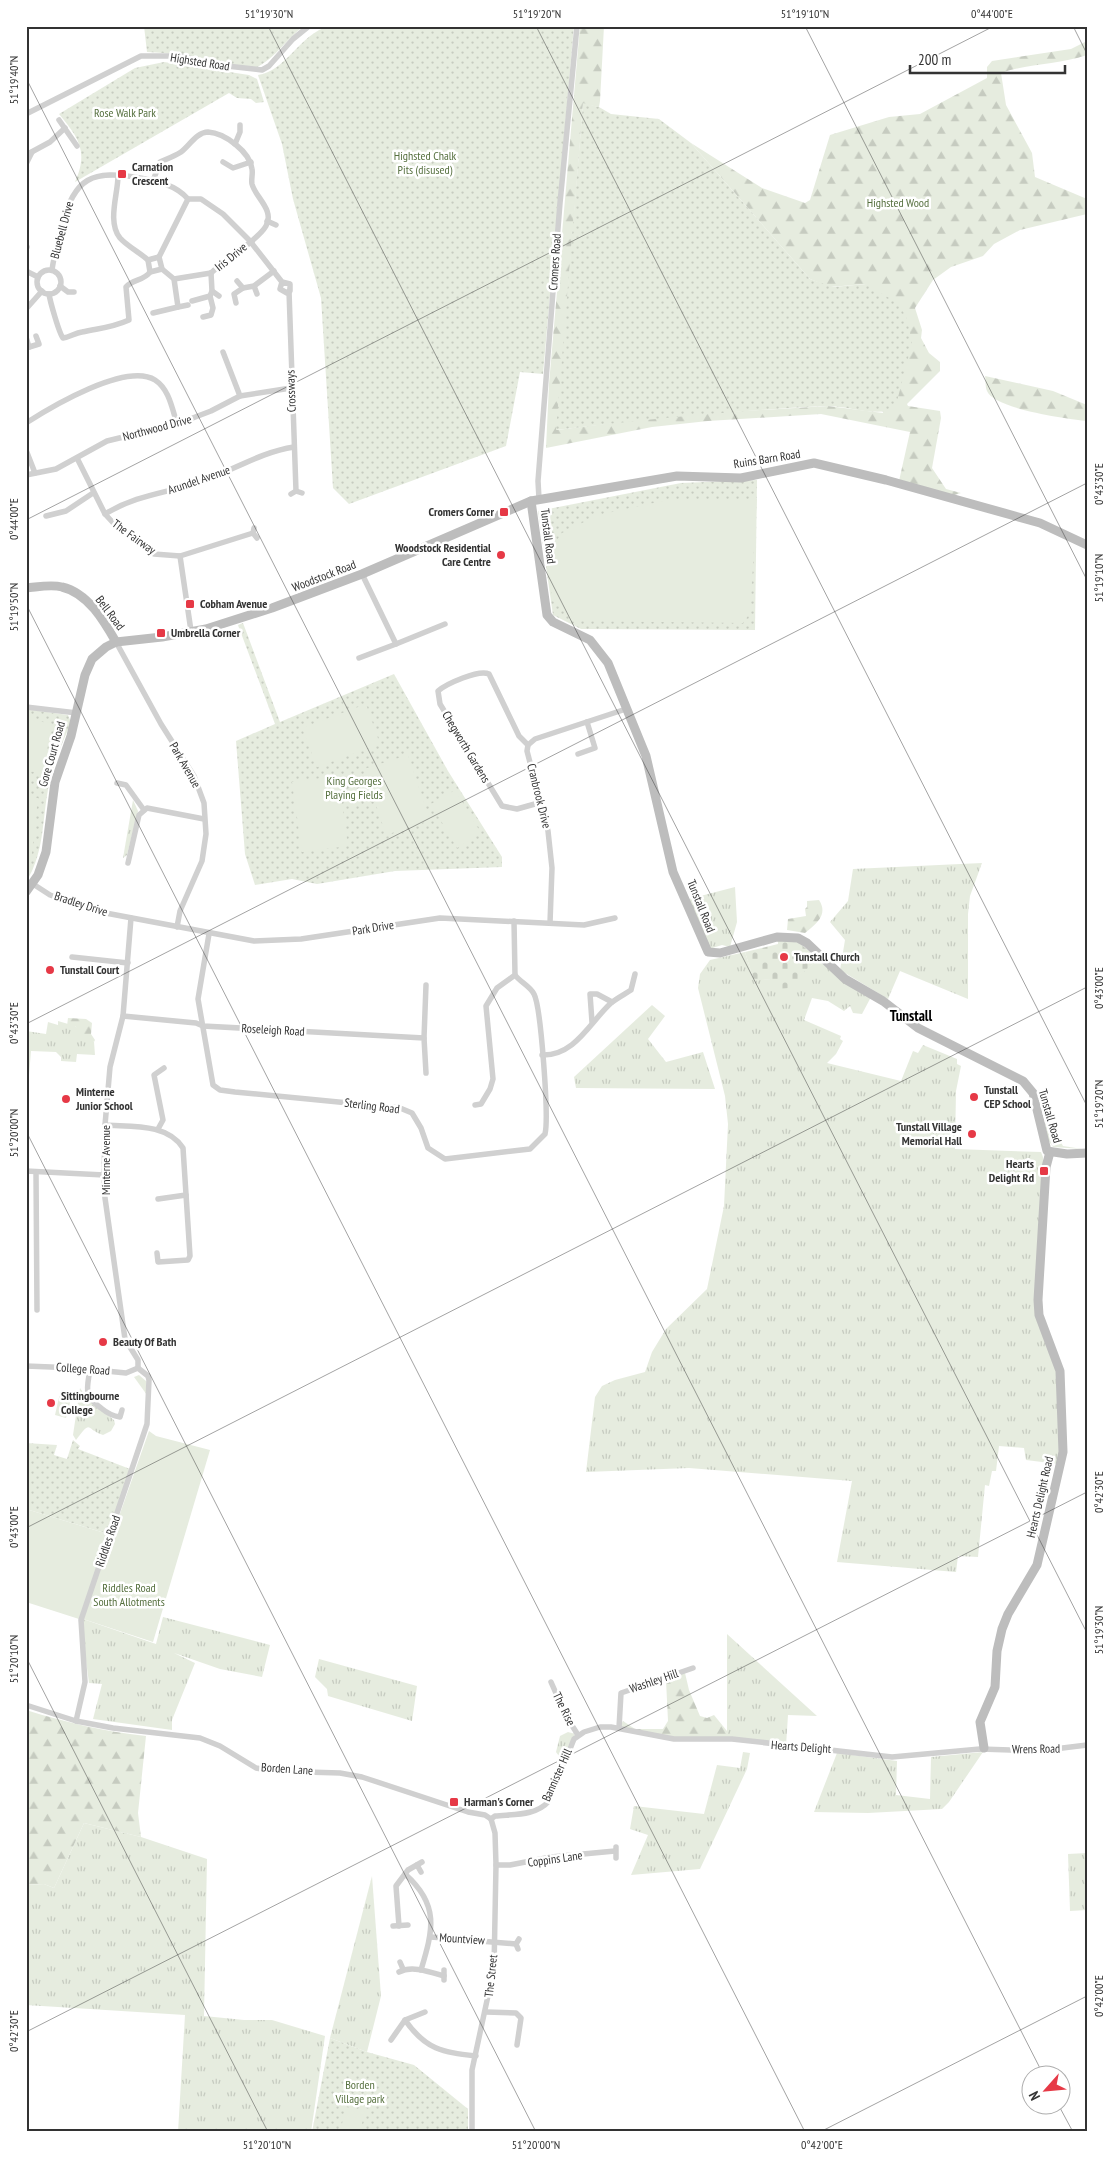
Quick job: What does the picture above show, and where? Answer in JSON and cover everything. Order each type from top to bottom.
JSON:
[{"type":"street","name":"Highsted Road","points":[[26,114],[141,56],[180,56],[218,65],[262,70],[269,66],[293,39],[309,26]]},
{"type":"street","name":"Cromers Road","points":[[535,500],[577,26]]},
{"type":"street","points":[[59,120],[77,146]]},
{"type":"street","points":[[235,144],[240,132],[240,125]]},
{"type":"street","points":[[26,164],[32,157],[29,153],[50,142],[65,128]]},
{"type":"street","points":[[153,181],[160,162],[181,152],[203,133],[212,133],[245,151],[251,162],[252,185],[265,207],[268,221],[276,225]]},
{"type":"street","points":[[222,162],[233,168],[251,162]]},
{"type":"street","name":"Bluebell Drive","points":[[52,270],[54,254],[71,197],[84,182],[101,176],[129,176]]},
{"type":"street","points":[[118,176],[114,222],[116,231],[124,241],[148,260],[150,272]]},
{"type":"street","name":"Crossways","points":[[129,176],[153,181],[179,190],[188,199],[201,199],[212,205],[250,241],[282,282],[290,284],[291,388],[296,493]]},
{"type":"street","points":[[178,307],[174,278],[162,269],[159,257],[188,199]]},
{"type":"street","name":"Iris Drive","points":[[211,272],[250,241],[266,226],[268,221]]},
{"type":"street","points":[[148,260],[159,257]]},
{"type":"street","points":[[49,294],[52,312],[57,320],[60,334],[63,338],[68,338],[85,331],[97,331],[129,320],[126,287],[129,283],[145,278],[150,272],[162,269]]},
{"type":"street","name":"Bluebell Drive","points":[[38,277],[46,270],[52,270],[60,277],[60,286]]},
{"type":"street","points":[[26,271],[38,277],[37,283],[42,291],[49,294]]},
{"type":"street","points":[[236,303],[234,294],[243,288],[254,286],[274,271]]},
{"type":"street","points":[[174,278],[211,272],[212,311],[211,315],[204,317]]},
{"type":"street","points":[[237,281],[243,288]]},
{"type":"street","points":[[49,294],[60,286],[74,292]]},
{"type":"street","points":[[254,286],[256,294]]},
{"type":"street","points":[[26,309],[42,291]]},
{"type":"street","points":[[153,313],[178,307],[211,294],[219,296]]},
{"type":"street","points":[[26,337],[27,348],[39,344],[36,336]]},
{"type":"street","points":[[223,352],[240,396]]},
{"type":"street","points":[[26,423],[82,391],[108,382],[146,376],[163,387],[168,395],[177,424]]},
{"type":"street","name":"Northwood Drive","points":[[26,475],[56,469],[107,441],[177,424],[211,411],[240,396],[291,388]]},
{"type":"street","name":"Arundel Avenue","points":[[105,514],[134,498],[177,489],[221,474],[261,455],[294,447]]},
{"type":"street","points":[[26,450],[35,473]]},
{"type":"street","name":"The Fairway","points":[[77,458],[105,514],[117,527],[154,554],[163,557],[180,556],[255,533]]},
{"type":"street","name":"Ruins Barn Road","points":[[535,500],[677,476],[741,478],[814,464],[886,480],[1040,523],[1087,545]]},
{"type":"street","points":[[46,516],[66,511],[93,493]]},
{"type":"street","name":"Woodstock Road","points":[[116,642],[191,631],[264,611],[362,574],[535,500]]},
{"type":"street","name":"Tunstall Road","points":[[535,500],[547,615],[552,622],[580,634],[597,647],[608,663],[626,709],[642,742],[649,764],[673,872],[708,952],[720,953],[777,937],[798,938],[807,943],[844,979],[883,1001],[918,1028],[1023,1081],[1033,1093],[1044,1148],[1050,1152]]},
{"type":"street","points":[[180,556],[191,631]]},
{"type":"street","points":[[362,574],[396,644]]},
{"type":"street","name":"Bell Road","points":[[26,588],[60,587],[72,590],[94,610],[116,642]]},
{"type":"street","points":[[359,658],[446,624]]},
{"type":"street","name":"Gore Court Road","points":[[26,892],[33,884],[46,852],[55,782],[76,713],[85,675],[92,659],[106,647],[116,642]]},
{"type":"street","name":"Park Avenue","points":[[116,642],[161,724],[194,776],[204,803],[206,834],[202,860],[180,911],[177,927]]},
{"type":"street","name":"Chegworth Gardens","points":[[528,745],[519,736],[489,674],[485,672],[475,674],[438,691],[440,704],[502,806],[517,808],[542,802]]},
{"type":"street","points":[[26,707],[76,713]]},
{"type":"street","points":[[528,745],[535,739],[626,709]]},
{"type":"street","points":[[578,754],[594,748],[587,722]]},
{"type":"street","name":"Cranbrook Drive","points":[[528,745],[527,751],[542,802],[551,852],[550,923]]},
{"type":"street","points":[[117,782],[126,785],[144,810]]},
{"type":"street","points":[[128,864],[137,823],[144,810],[151,808],[204,818]]},
{"type":"street","name":"Bradley Drive","points":[[33,884],[50,895],[77,906],[131,918]]},
{"type":"street","name":"Park Drive","points":[[131,918],[209,934],[270,941],[440,918],[584,925],[615,918]]},
{"type":"street","name":"Minterne Avenue","points":[[131,918],[123,1016],[110,1068],[105,1125],[104,1192],[125,1339],[138,1360],[138,1368]]},
{"type":"street","points":[[475,1105],[481,1104],[493,1079],[486,1006],[497,988],[515,975],[514,921]]},
{"type":"street","name":"Sterling Road","points":[[209,934],[198,992],[216,1088],[235,1092],[400,1108],[412,1113],[421,1128],[428,1148],[445,1159],[530,1149],[539,1141],[546,1128],[539,1013],[534,993],[515,975]]},
{"type":"street","points":[[72,957],[128,963]]},
{"type":"street","points":[[542,1055],[549,1055],[570,1046],[612,1002],[631,990],[635,974]]},
{"type":"street","points":[[426,985],[424,1038],[426,1073]]},
{"type":"street","points":[[592,1022],[590,994],[597,994],[612,1002]]},
{"type":"street","name":"Roseleigh Road","points":[[123,1016],[196,1023],[203,1026],[424,1038]]},
{"type":"street","points":[[158,1129],[162,1126],[163,1120],[154,1075],[164,1068]]},
{"type":"street","points":[[105,1125],[158,1129],[171,1135],[183,1148],[190,1256],[188,1260],[158,1262],[157,1253]]},
{"type":"street","points":[[1050,1152],[1087,1153]]},
{"type":"street","name":"Hearts Delight Road","points":[[984,1748],[980,1722],[995,1687],[997,1651],[1002,1629],[1008,1614],[1037,1565],[1063,1452],[1060,1371],[1039,1315],[1038,1300],[1046,1167],[1050,1152]]},
{"type":"street","points":[[26,1171],[104,1175]]},
{"type":"street","points":[[36,1172],[37,1310]]},
{"type":"street","points":[[158,1199],[186,1195]]},
{"type":"street","name":"College Road","points":[[26,1366],[126,1373],[138,1368]]},
{"type":"street","name":"Riddles Road","points":[[76,1721],[86,1682],[81,1620],[148,1419],[150,1380],[138,1368]]},
{"type":"street","points":[[90,1369],[87,1390],[90,1400],[108,1414],[116,1417],[120,1418],[122,1410]]},
{"type":"street","name":"Washley Hill","points":[[618,1728],[620,1693],[693,1668]]},
{"type":"street","name":"The Rise","points":[[551,1682],[566,1716],[578,1734]]},
{"type":"street","name":"Borden Lane","points":[[26,1705],[76,1721],[113,1728],[200,1738],[220,1746],[256,1768],[274,1771],[340,1773],[362,1777],[468,1812],[485,1815],[491,1819]]},
{"type":"street","name":"Bannister Hill","points":[[491,1819],[496,1816],[533,1812],[545,1805],[549,1801],[569,1748],[578,1734],[600,1727],[618,1728]]},
{"type":"street","name":"Hearts Delight","points":[[618,1728],[674,1739],[732,1739],[892,1757],[984,1748]]},
{"type":"street","name":"Wrens Road","points":[[984,1748],[1038,1752],[1087,1746]]},
{"type":"street","name":"The Street","points":[[472,2132],[472,2077],[492,1982],[496,1865],[495,1833],[491,1819]]},
{"type":"street","name":"Coppins Lane","points":[[496,1865],[616,1852]]},
{"type":"street","points":[[408,1925],[396,1926],[396,1886],[405,1874],[420,1863],[421,1872]]},
{"type":"street","name":"Mountview","points":[[405,1874],[417,1885],[428,1904],[431,1916],[431,1937],[421,1970]]},
{"type":"street","name":"Mountview","points":[[431,1937],[518,1944]]},
{"type":"street","points":[[400,1962],[401,1970],[421,1970],[444,1975]]},
{"type":"street","points":[[391,2040],[405,2020],[425,2012]]},
{"type":"street","points":[[486,2012],[516,2013],[521,2018],[518,2045]]},
{"type":"street","points":[[405,2020],[420,2040],[432,2047],[443,2052],[476,2056]]},
{"type":"green space","points":[[144,26],[304,26],[275,54],[254,69],[180,54],[147,52]]},
{"type":"green space","name":"Highsted Chalk Pits (disused)","points":[[329,26],[574,26],[543,374],[520,372],[506,446],[349,504],[333,488],[321,298],[293,199],[282,144],[258,75],[276,67],[309,37]]},
{"type":"green space","name":"Highsted Wood","points":[[580,26],[604,26],[600,101],[599,107],[583,104],[557,430],[676,415],[828,406],[883,413],[866,284],[830,287],[810,279],[691,143],[762,188],[805,203],[810,200],[830,135],[889,117],[920,114],[987,78],[987,67],[992,61],[1071,49],[1087,41],[1087,55],[1065,61],[1022,67],[1001,73],[1006,105],[1032,153],[1035,177],[1087,199],[1087,214],[1020,230],[994,244],[983,256],[951,267],[933,280],[915,308],[922,330],[921,338],[929,353],[940,362],[940,371],[907,404],[908,406],[940,411],[941,418],[932,468],[946,489],[961,493],[951,496],[899,481],[910,432],[821,414],[708,421],[652,427],[546,448],[549,384]]},
{"type":"green space","name":"Rose Walk Park","points":[[164,62],[249,75],[257,79],[264,102],[256,103],[251,99],[237,98],[229,93],[75,182],[81,162],[81,153],[76,137],[59,114],[135,68]]},
{"type":"green space","points":[[583,103],[599,107],[611,114],[659,119],[691,143],[810,279],[833,287],[866,284],[899,304],[907,319],[912,343],[895,409],[878,412],[833,406],[790,408],[623,422],[556,430]]},
{"type":"green space","points":[[985,376],[1053,391],[1087,405],[1087,421],[1032,412],[1003,403],[987,391]]},
{"type":"green space","points":[[757,480],[755,630],[581,629],[553,615],[538,511],[681,483]]},
{"type":"green space","points":[[672,499],[757,499],[750,613],[743,623],[577,621],[553,601],[545,557],[562,533],[598,515]]},
{"type":"green space","name":"King Georges Playing Fields","points":[[243,623],[280,722],[394,674],[448,771],[502,857],[502,867],[395,871],[317,884],[292,879],[255,885],[245,854],[236,741],[275,724],[238,625]]},
{"type":"green space","points":[[366,704],[380,744],[317,767],[302,728]]},
{"type":"green space","points":[[26,709],[68,715],[71,722],[53,770],[48,790],[41,844],[33,869],[26,882]]},
{"type":"green space","points":[[26,720],[51,723],[44,773],[26,771]]},
{"type":"green space","points":[[408,755],[430,820],[386,835],[364,769]]},
{"type":"green space","points":[[338,776],[348,846],[302,852],[292,782]]},
{"type":"green space","points":[[455,790],[481,833],[457,848],[431,804]]},
{"type":"green space","points":[[26,797],[38,798],[31,861],[26,861]]},
{"type":"green space","points":[[133,800],[138,811],[127,855],[123,858]]},
{"type":"green space","points":[[982,863],[970,896],[968,914],[968,999],[900,971],[888,999],[840,970],[845,940],[830,922],[848,901],[853,869]]},
{"type":"green space","points":[[735,887],[737,922],[730,947],[722,945],[709,949],[689,899]]},
{"type":"green space","points":[[819,900],[822,905],[822,915],[813,927],[805,933],[787,930],[788,919],[806,916],[807,901]]},
{"type":"green space","points":[[795,939],[819,960],[799,975],[799,987],[778,989],[771,979],[754,981],[745,952],[778,944],[778,941]]},
{"type":"green space","points":[[745,952],[754,980],[771,979],[799,986],[798,975],[819,960],[849,984],[871,997],[862,1014],[853,1013],[850,1006],[844,1011],[828,1001],[812,998],[804,1020],[841,1036],[840,1039],[843,1041],[836,1054],[827,1063],[901,1081],[913,1051],[918,1053],[923,1045],[957,1059],[957,1064],[961,1066],[956,1091],[955,1149],[1041,1152],[1043,1157],[1043,1205],[1037,1293],[1058,1376],[1061,1430],[1058,1464],[1026,1460],[1024,1448],[999,1446],[996,1471],[992,1471],[989,1486],[985,1485],[978,1557],[958,1556],[956,1572],[837,1562],[852,1481],[689,1468],[586,1472],[595,1397],[602,1386],[615,1380],[645,1372],[652,1352],[666,1329],[707,1289],[724,1206],[728,1124],[725,1096],[698,988],[700,974],[710,960]]},
{"type":"green space","points":[[652,1005],[665,1016],[648,1039],[666,1062],[703,1052],[715,1089],[576,1088],[574,1077]]},
{"type":"green space","points":[[68,1018],[86,1019],[92,1023],[91,1034],[95,1040],[94,1042],[82,1035],[75,1026],[67,1026]]},
{"type":"green space","points":[[58,1021],[75,1026],[94,1042],[95,1055],[77,1054],[76,1062],[61,1061],[61,1057],[56,1052],[31,1051],[26,1112],[26,1031],[46,1034],[48,1022],[58,1025]]},
{"type":"green space","points":[[1045,1123],[1056,1133],[1063,1146],[1082,1149],[1053,1147],[1048,1140]]},
{"type":"green space","points":[[139,1375],[146,1381],[147,1395],[134,1377]]},
{"type":"green space","points":[[80,1388],[87,1398],[114,1420],[115,1424],[111,1431],[103,1435],[89,1427],[76,1440],[73,1435]]},
{"type":"green space","points":[[60,1393],[74,1396],[71,1399],[66,1418],[55,1415]]},
{"type":"green space","name":"Riddles Road South Allotments","points":[[149,1431],[156,1436],[210,1450],[153,1642],[83,1619]]},
{"type":"green space","points":[[73,1440],[80,1446],[78,1449],[130,1469],[108,1534],[26,1509],[26,1443],[57,1445],[54,1455],[67,1459]]},
{"type":"green space","points":[[26,1509],[108,1534],[79,1619],[26,1602]]},
{"type":"green space","points":[[163,1617],[270,1645],[262,1677],[220,1669],[174,1653],[195,1663],[172,1720],[172,1730],[93,1719],[102,1684],[89,1683],[84,1646],[83,1619],[156,1644]]},
{"type":"green space","points":[[727,1634],[817,1716],[788,1715],[786,1746],[727,1738]]},
{"type":"green space","points":[[319,1659],[417,1686],[412,1721],[328,1696],[327,1689],[315,1677]]},
{"type":"green space","points":[[685,1673],[689,1690],[700,1716],[707,1718],[714,1715],[727,1731],[727,1738],[674,1739],[619,1728],[623,1721],[635,1729],[663,1729],[668,1721],[666,1680]]},
{"type":"green space","points":[[26,1710],[85,1726],[146,1736],[138,1813],[141,1837],[84,1823],[54,1888],[44,1884],[26,1885]]},
{"type":"green space","points":[[568,1732],[575,1734],[561,1759],[556,1752],[560,1736]]},
{"type":"green space","points":[[743,1752],[750,1753],[747,1769],[700,1869],[631,1875],[648,1835],[630,1829],[634,1806],[704,1814],[717,1765],[740,1768]]},
{"type":"green space","points":[[983,1752],[949,1802],[942,1809],[868,1813],[814,1812],[837,1753],[897,1761],[896,1795],[930,1799],[931,1757]]},
{"type":"green space","points":[[84,1823],[141,1837],[207,1859],[204,2016],[244,2020],[272,2020],[325,2036],[311,2132],[178,2132],[185,2015],[26,2005],[26,1885],[44,1884],[54,1888]]},
{"type":"green space","points":[[1087,1853],[1087,1910],[1070,1911],[1068,1854]]},
{"type":"green space","points":[[372,1876],[381,1996],[367,2052],[330,2038]]},
{"type":"green space","name":"Borden Village park","points":[[330,2038],[367,2052],[414,2065],[468,2109],[468,2132],[312,2132]]},
{"type":"green space","points":[[346,2107],[365,2111],[360,2132],[341,2128]]},
{"type":"place","name":"Carnation Crescent","points":[[122,174]]},
{"type":"place","name":"Cromers Corner","points":[[504,512]]},
{"type":"place","name":"Woodstock Residential Care Centre","points":[[501,555]]},
{"type":"place","name":"Cobham Avenue","points":[[190,604]]},
{"type":"place","name":"Umbrella Corner","points":[[161,633]]},
{"type":"place","name":"Tunstall Church","points":[[784,957]]},
{"type":"place","name":"Tunstall Court","points":[[50,970]]},
{"type":"place","name":"Tunstall CEP School","points":[[974,1097]]},
{"type":"place","name":"Minterne Junior School","points":[[66,1099]]},
{"type":"place","name":"Tunstall Village Memorial Hall","points":[[972,1134]]},
{"type":"place","name":"Hearts Delight Rd","points":[[1044,1171]]},
{"type":"place","name":"Beauty Of Bath","points":[[103,1342]]},
{"type":"place","name":"Sittingbourne College","points":[[51,1403]]},
{"type":"place","name":"Harman's Corner","points":[[454,1802]]},
{"type":"district","name":"Tunstall","points":[[911,1016]]}]
